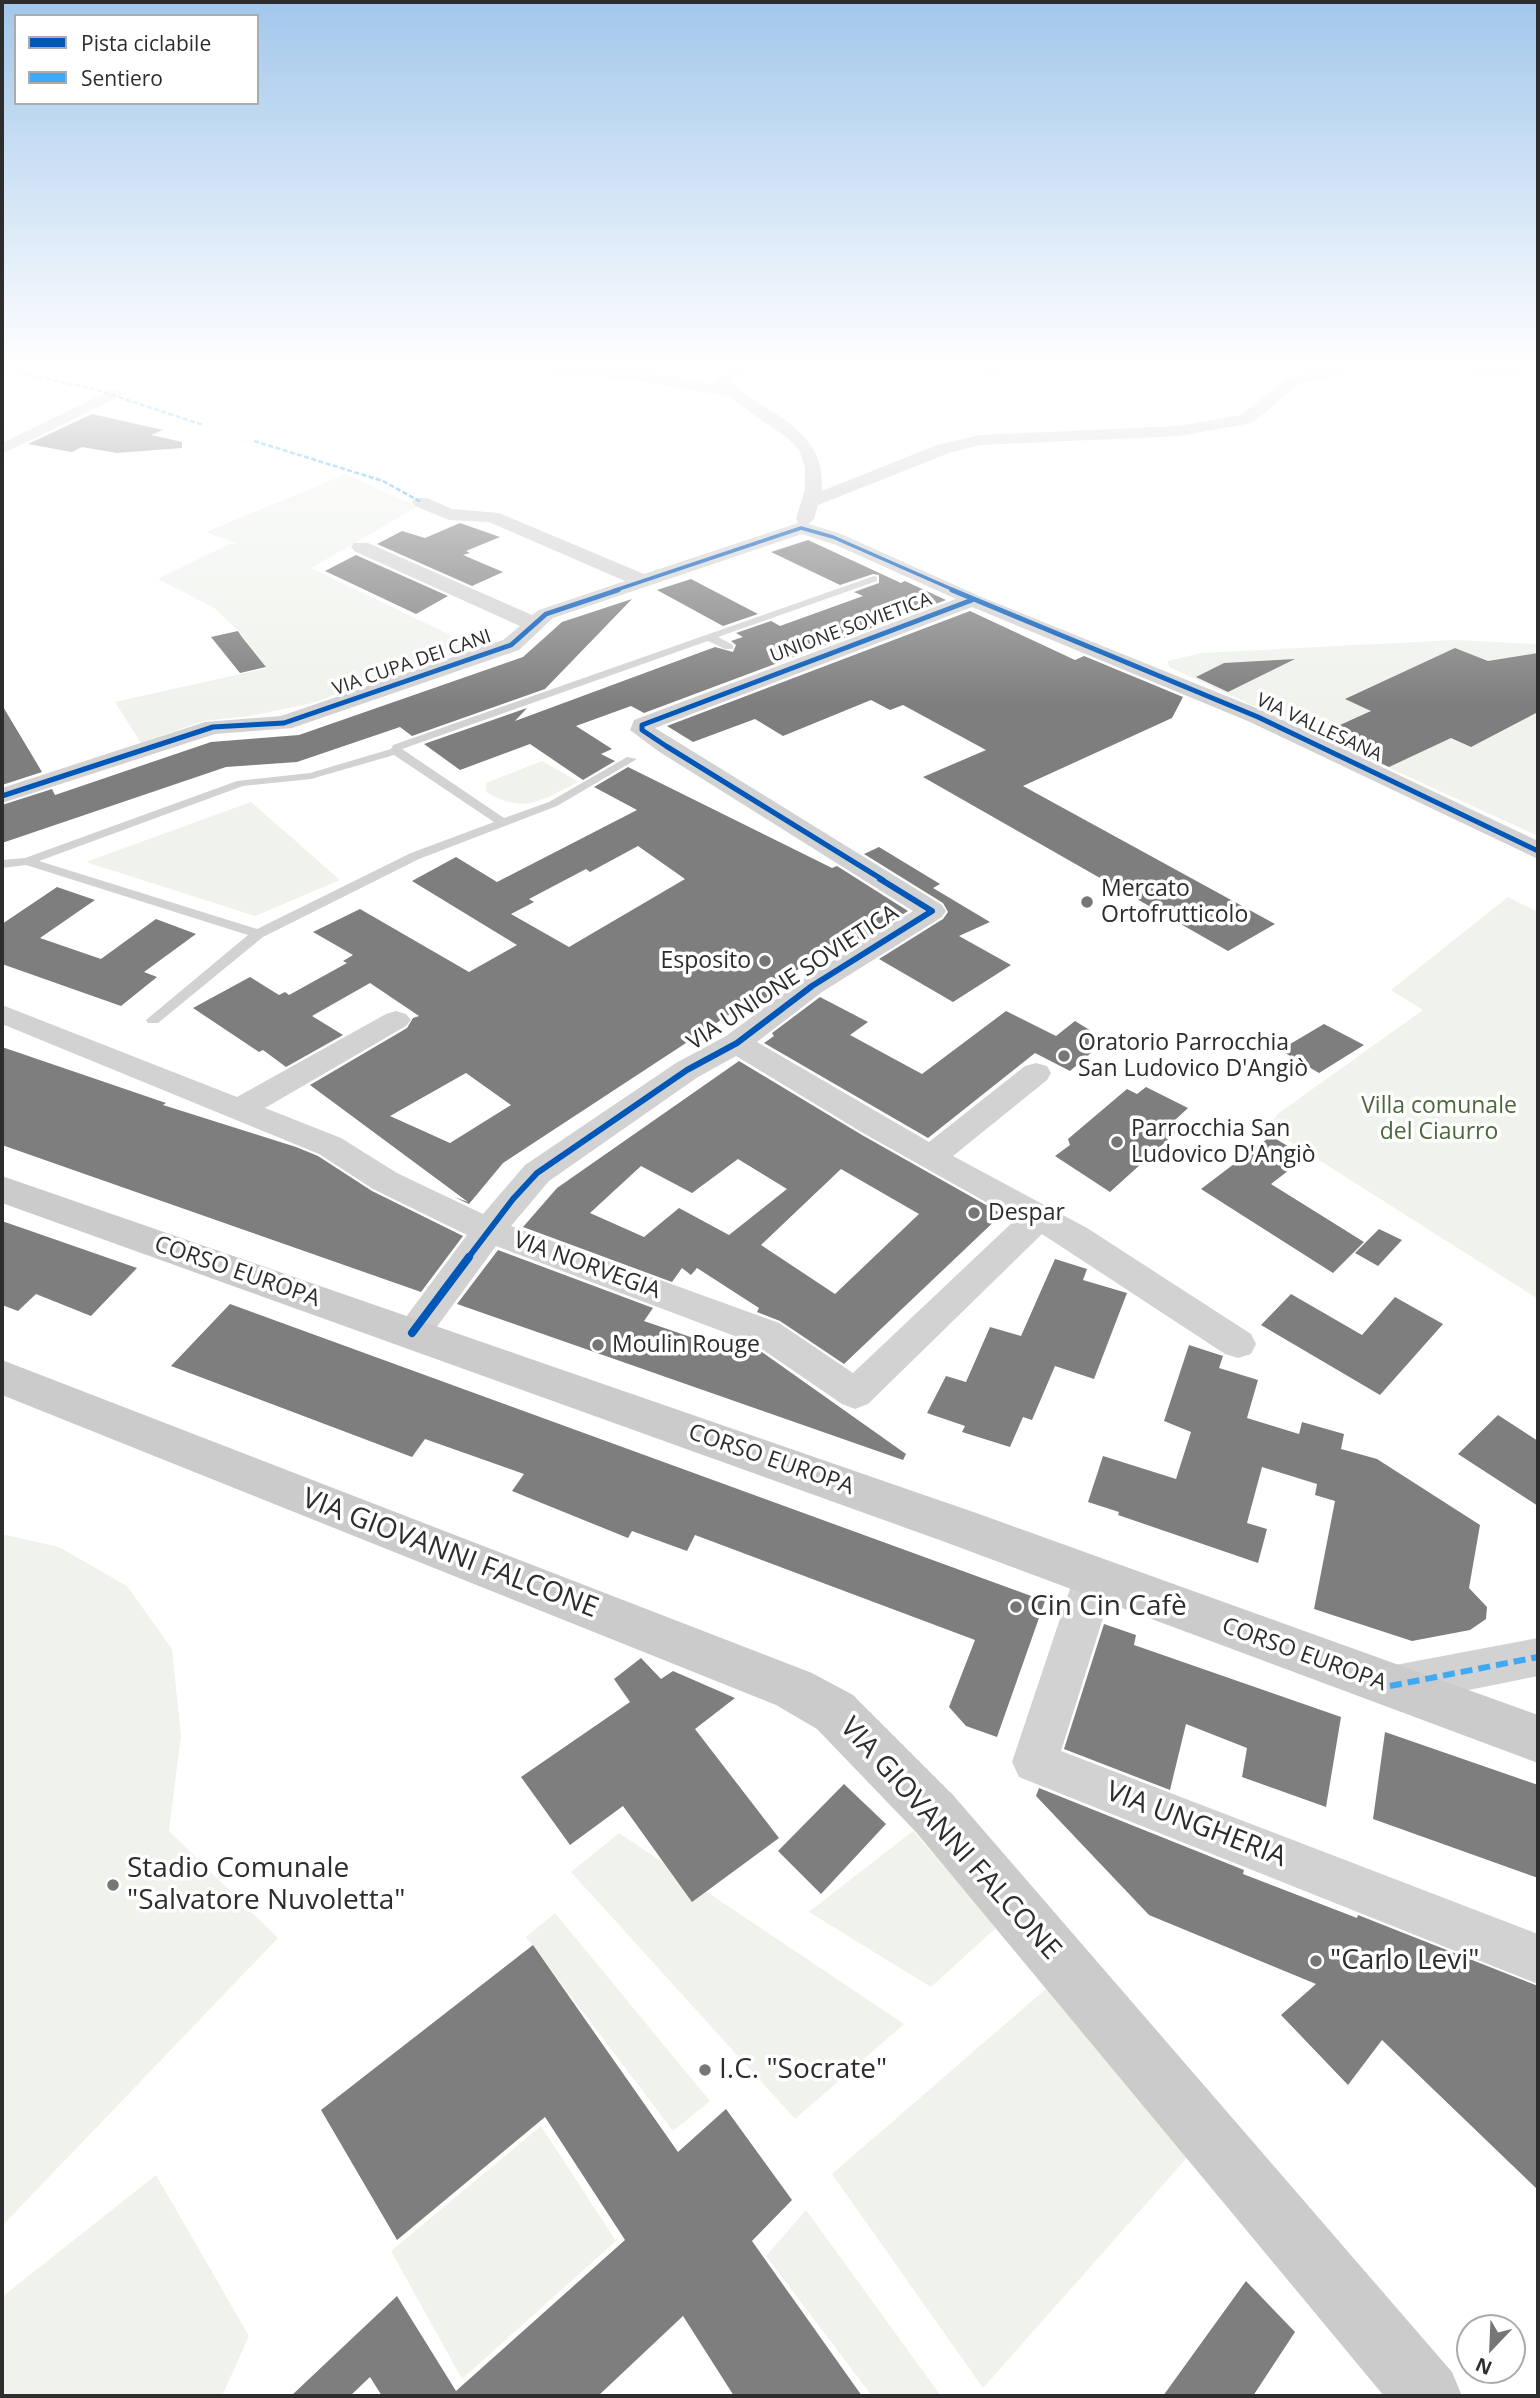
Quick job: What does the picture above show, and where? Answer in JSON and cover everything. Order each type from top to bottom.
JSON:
[{"type":"main road","name":"CORSO EUROPA","points":[[2,1189],[962,1528],[1538,1740]]},
{"type":"main road","name":"VIA GIOVANNI FALCONE","points":[[2,1377],[794,1689],[835,1713],[870,1745],[933,1813],[1428,2396]]},
{"type":"street","points":[[801,528],[812,501],[813,481]]},
{"type":"street","points":[[812,501],[863,481]]},
{"type":"street","points":[[421,502],[449,514],[492,517],[643,581]]},
{"type":"street","points":[[801,528],[829,535],[886,562],[938,581],[972,600],[1081,645]]},
{"type":"street","points":[[801,528],[833,530],[896,558],[960,579],[1058,628],[1081,645]]},
{"type":"street","name":"VIA CUPA DEI CANI","points":[[2,796],[213,727],[284,723],[511,645],[545,614],[801,528]]},
{"type":"street","points":[[361,547],[534,624]]},
{"type":"street","name":"UNIONE SOVIETICA","points":[[742,685],[972,600]]},
{"type":"street","name":"VIA VALLESANA","points":[[1081,645],[1258,716],[1538,851]]},
{"type":"street","name":"VIA UNIONE SOVIETICA","points":[[412,1333],[513,1199],[537,1174],[687,1070],[737,1043],[812,986],[932,911],[642,730],[642,725],[742,685]]},
{"type":"street","name":"VIA NORVEGIA","points":[[2,1014],[330,1146],[385,1181],[489,1231],[766,1334],[855,1394],[1040,1216]]},
{"type":"street","points":[[240,1109],[396,1020]]},
{"type":"street","points":[[737,1043],[874,1126],[1040,1216],[1169,1296],[1238,1344]]},
{"type":"street","points":[[931,1157],[1036,1073]]},
{"type":"street","name":"VIA UNGHERIA","points":[[1095,1577],[1035,1762],[1538,1959]]},
{"type":"street","points":[[1390,1686],[1538,1657]]},
{"type":"lane","points":[[397,751],[397,747],[442,730],[874,579]]},
{"type":"lane","points":[[709,637],[729,647]]},
{"type":"lane","points":[[397,751],[503,823]]},
{"type":"lane","points":[[2,864],[27,861],[241,783],[311,776],[397,751]]},
{"type":"lane","points":[[153,1020],[258,934],[415,856],[553,804],[631,759]]},
{"type":"lane","points":[[27,861],[258,934]]},
{"type":"green space","points":[[329,481],[361,481],[417,507],[311,568],[473,646],[309,704],[249,716],[203,721],[141,743],[115,702],[267,668],[240,632],[213,607],[158,579],[229,544],[237,544],[206,532]]},
{"type":"green space","points":[[1455,640],[1538,644],[1538,836],[1169,667],[1168,661],[1201,653]]},
{"type":"green space","points":[[542,761],[579,782],[543,799],[523,804],[512,803],[486,792],[486,783]]},
{"type":"green space","points":[[251,802],[340,880],[255,916],[86,862]]},
{"type":"green space","name":"Villa comunale del Ciaurro","points":[[1508,897],[1538,912],[1538,1299],[1267,1127],[1279,1113],[1423,1010],[1391,990]]},
{"type":"green space","name":"Stadio Comunale \"Salvatore Nuvoletta\"","points":[[2,1534],[59,1547],[127,1586],[172,1649],[181,1736],[169,1831],[278,1938],[2,2226]]},
{"type":"green space","points":[[913,1831],[997,1927],[931,1987],[809,1912]]},
{"type":"green space","points":[[619,1833],[904,2024],[795,2119],[571,1872]]},
{"type":"green space","points":[[555,1913],[710,2101],[673,2131],[526,1937]]},
{"type":"green space","points":[[1048,1987],[1192,2152],[983,2388],[832,2174]]},
{"type":"green space","points":[[541,2126],[616,2241],[462,2379],[391,2251]]},
{"type":"green space","points":[[156,2175],[249,2336],[222,2396],[2,2396],[2,2297]]},
{"type":"green space","points":[[806,2210],[941,2396],[872,2396],[766,2256]]},
{"type":"building","points":[[460,523],[500,537],[466,551],[470,553],[463,555],[503,572],[472,586],[377,544],[402,531],[425,538]]},
{"type":"building","points":[[808,540],[901,583],[905,581],[946,600],[644,713],[631,706],[576,726],[612,749],[601,754],[615,761],[583,780],[530,744],[460,770],[424,744],[527,708],[515,721],[715,647],[733,652],[736,645],[731,641],[743,637],[736,633],[771,621],[780,626],[863,596],[854,592],[879,583],[879,575],[873,574],[840,585],[771,552]]},
{"type":"building","points":[[356,555],[448,596],[416,614],[325,571]]},
{"type":"building","points":[[691,579],[758,614],[723,626],[657,590]]},
{"type":"building","points":[[632,599],[545,689],[412,736],[400,727],[297,762],[226,767],[2,843],[2,805],[52,789],[55,795],[211,742],[299,735],[523,657],[562,622]]},
{"type":"building","points":[[970,611],[1075,660],[1084,656],[1183,697],[1172,718],[1023,786],[1275,924],[1228,951],[923,777],[986,750],[903,705],[890,710],[871,700],[783,736],[755,719],[693,742],[667,726]]},
{"type":"building","points":[[238,631],[266,667],[240,673],[211,637]]},
{"type":"building","points":[[1455,648],[1488,661],[1538,653],[1538,712],[1471,747],[1451,738],[1389,767],[1320,734],[1371,711],[1345,699]]},
{"type":"building","points":[[1295,659],[1228,692],[1196,677],[1224,663]]},
{"type":"building","points":[[2,705],[42,772],[2,785]]},
{"type":"building","points":[[628,767],[832,868],[837,866],[908,911],[854,945],[844,939],[785,978],[794,983],[757,1010],[750,1001],[503,1163],[469,1204],[454,1197],[468,1202],[310,1085],[407,1028],[413,1018],[419,1016],[370,983],[312,1016],[343,1035],[286,1067],[193,1008],[250,977],[279,995],[285,992],[289,995],[347,963],[343,961],[353,955],[313,932],[360,909],[469,972],[517,945],[412,881],[456,857],[497,882],[637,810],[594,787]],"holes":[[[638,846],[685,879],[569,947],[511,914],[534,902],[529,899],[586,869],[590,872]],[[466,1073],[511,1105],[450,1143],[390,1116]]]},
{"type":"building","points":[[879,847],[940,884],[933,888],[990,922],[959,936],[1011,965],[953,1002],[879,959],[943,919],[948,912],[943,903],[864,854]]},
{"type":"building","points":[[57,887],[95,900],[40,938],[101,959],[156,919],[196,934],[144,972],[157,977],[121,1006],[2,964],[2,924]]},
{"type":"building","points":[[820,997],[868,1022],[850,1035],[922,1074],[1006,1011],[1056,1036],[1075,1021],[1106,1040],[1070,1071],[1035,1053],[928,1138],[764,1043],[774,1036],[772,1033]]},
{"type":"building","points":[[1324,1024],[1364,1045],[1319,1073],[1280,1050]]},
{"type":"building","points":[[2,1047],[166,1103],[163,1105],[318,1156],[372,1191],[463,1236],[421,1292],[2,1145]]},
{"type":"building","points":[[739,1061],[862,1135],[1002,1214],[844,1364],[780,1321],[757,1312],[759,1308],[697,1268],[691,1275],[682,1268],[672,1282],[523,1227],[557,1188]],"holes":[[[738,1159],[787,1189],[729,1235],[679,1208],[644,1237],[590,1213],[641,1166],[692,1193]],[[841,1169],[919,1214],[835,1294],[761,1245]]]},
{"type":"building","name":"Parrocchia San Ludovico D'Angiò","points":[[1146,1087],[1188,1108],[1174,1121],[1183,1126],[1110,1192],[1055,1156],[1070,1145],[1068,1139],[1127,1089],[1137,1094]]},
{"type":"building","points":[[1271,1136],[1306,1157],[1271,1184],[1364,1242],[1333,1273],[1201,1189]]},
{"type":"building","points":[[2,1221],[137,1268],[91,1316],[36,1294],[18,1311],[2,1305]]},
{"type":"building","points":[[1379,1229],[1402,1240],[1378,1266],[1355,1253]]},
{"type":"building","points":[[498,1250],[653,1308],[644,1321],[734,1352],[740,1341],[752,1345],[906,1454],[903,1460],[457,1304]]},
{"type":"building","points":[[1055,1259],[1087,1269],[1083,1280],[1127,1293],[1094,1379],[1055,1366],[1032,1420],[1023,1417],[1010,1447],[962,1432],[965,1426],[927,1413],[946,1376],[966,1382],[990,1327],[1021,1336]]},
{"type":"building","points":[[1291,1294],[1362,1335],[1395,1297],[1443,1324],[1380,1395],[1261,1325]]},
{"type":"building","points":[[230,1304],[1045,1601],[997,1737],[966,1726],[949,1707],[975,1640],[695,1535],[687,1551],[632,1531],[628,1538],[512,1491],[524,1474],[425,1439],[412,1457],[171,1366]]},
{"type":"building","points":[[1189,1345],[1223,1356],[1219,1368],[1258,1380],[1247,1418],[1299,1434],[1302,1422],[1344,1434],[1341,1449],[1377,1459],[1480,1525],[1469,1588],[1487,1607],[1486,1619],[1470,1630],[1412,1641],[1314,1609],[1335,1501],[1315,1495],[1317,1484],[1262,1467],[1247,1523],[1267,1529],[1258,1563],[1118,1515],[1119,1512],[1088,1502],[1103,1456],[1176,1479],[1191,1432],[1164,1421]]},
{"type":"building","points":[[1498,1415],[1538,1441],[1538,1506],[1458,1454]]},
{"type":"building","points":[[1104,1624],[1136,1635],[1134,1645],[1341,1717],[1326,1807],[1242,1777],[1247,1748],[1186,1724],[1170,1790],[1064,1749]]},
{"type":"building","points":[[641,1658],[661,1679],[673,1671],[735,1698],[695,1729],[779,1838],[692,1902],[623,1806],[570,1845],[521,1777],[630,1702],[614,1679]]},
{"type":"building","points":[[1385,1732],[1538,1785],[1538,1878],[1373,1819]]},
{"type":"building","points":[[844,1784],[886,1824],[821,1894],[778,1851]]},
{"type":"building","points":[[1039,1788],[1244,1870],[1243,1874],[1357,1918],[1358,1915],[1538,1986],[1538,2190],[1382,2040],[1348,2085],[1281,2015],[1316,1984],[1149,1915],[1036,1796]]},
{"type":"building","points":[[533,1945],[678,2152],[726,2109],[792,2200],[752,2241],[862,2396],[734,2396],[683,2316],[598,2396],[382,2396],[370,2377],[350,2396],[291,2396],[397,2296],[456,2391],[625,2240],[545,2117],[397,2240],[321,2110]]},
{"type":"building","points":[[1246,2281],[1295,2332],[1253,2396],[1163,2396]]},
{"type":"marked path","points":[[383,481],[421,502]]},
{"type":"marked path","points":[[1390,1686],[1538,1657]]},
{"type":"cycle path","points":[[2,796],[213,727],[284,723],[511,645],[546,614],[801,528],[833,537],[972,600],[1258,717],[1538,851]]},
{"type":"cycle path","points":[[412,1333],[513,1199],[537,1173],[687,1070],[737,1043],[812,986],[932,911],[666,746],[642,730],[642,725],[972,600]]},
{"type":"place","name":"Mercato Ortofrutticolo","points":[[1087,902]]},
{"type":"place","name":"Esposito","points":[[765,961]]},
{"type":"place","name":"Oratorio Parrocchia San Ludovico D'Angiò","points":[[1064,1056]]},
{"type":"place","name":"Parrocchia San Ludovico D'Angiò","points":[[1117,1142]]},
{"type":"place","name":"Despar","points":[[974,1213]]},
{"type":"place","name":"Moulin Rouge","points":[[598,1345]]},
{"type":"place","name":"Cin Cin Cafè","points":[[1016,1607]]},
{"type":"place","name":"Stadio Comunale \"Salvatore Nuvoletta\"","points":[[113,1885]]},
{"type":"place","name":"\"Carlo Levi\"","points":[[1316,1961]]},
{"type":"place","name":"I.C. \"Socrate\"","points":[[705,2070]]}]
